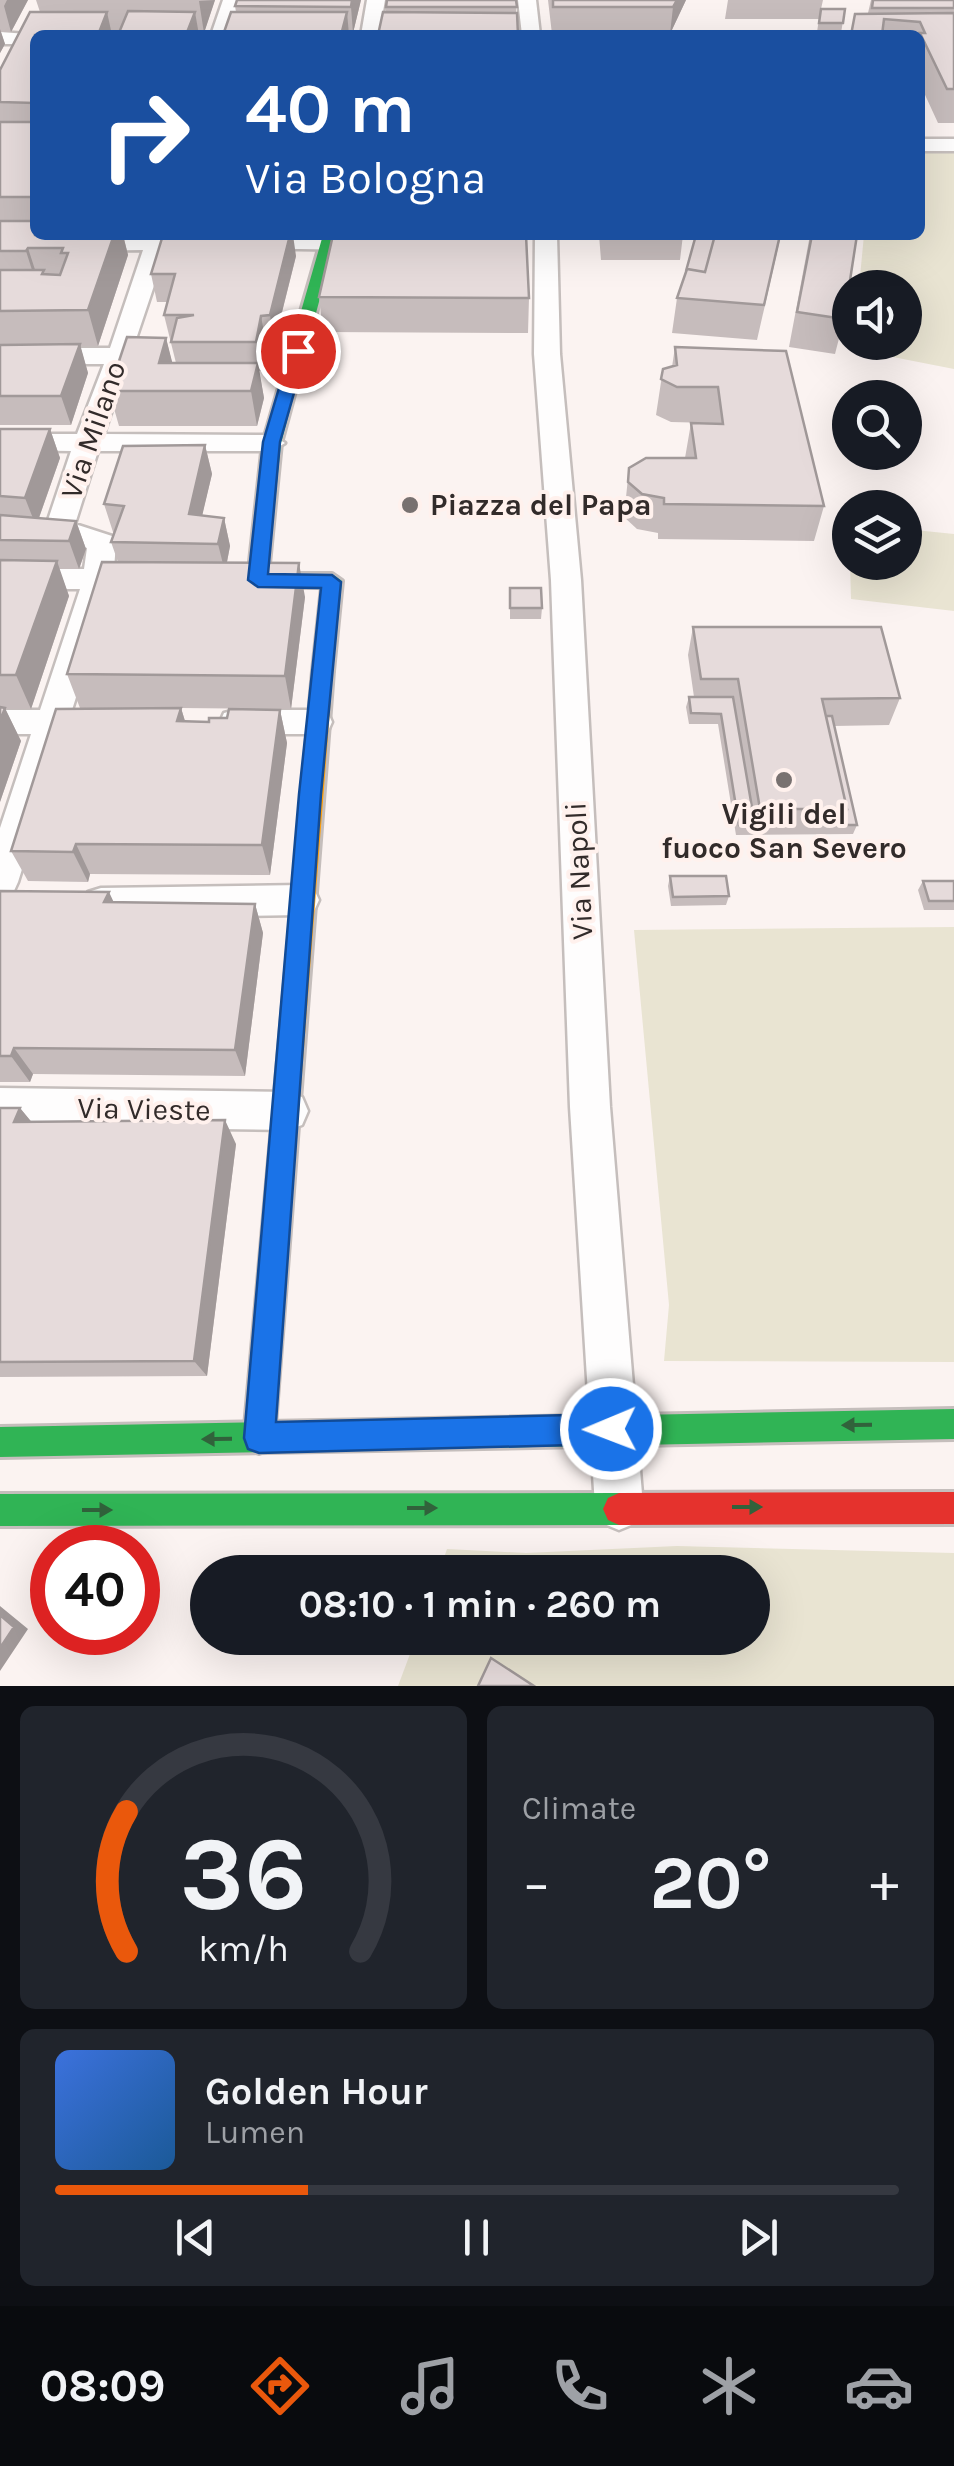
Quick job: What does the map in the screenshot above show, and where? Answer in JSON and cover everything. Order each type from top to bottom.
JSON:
[{"type":"street","points":[[222,30],[232,0]]},
{"type":"street","points":[[371,30],[376,0]]},
{"type":"street","points":[[527,0],[530,30]]},
{"type":"street","points":[[33,30],[40,12]]},
{"type":"street","points":[[0,38],[28,43]]},
{"type":"street","points":[[925,145],[954,146]]},
{"type":"street","points":[[0,244],[126,240]]},
{"type":"street","name":"Via Milano","points":[[98,579],[102,543],[59,529],[85,442],[158,240]]},
{"type":"street","points":[[170,240],[299,240]]},
{"type":"street","points":[[259,1438],[288,1112],[316,722],[332,582],[248,580],[272,442],[330,240]]},
{"type":"street","points":[[342,240],[389,244]]},
{"type":"street","name":"Via Napoli","points":[[540,242],[566,580],[590,1107],[619,1506]]},
{"type":"street","points":[[0,356],[119,356]]},
{"type":"street","points":[[0,442],[272,442]]},
{"type":"street","points":[[0,579],[158,579]]},
{"type":"street","points":[[6,897],[52,722],[98,579]]},
{"type":"street","points":[[0,722],[108,722]]},
{"type":"street","points":[[203,722],[316,722]]},
{"type":"street","points":[[75,903],[301,900]]},
{"type":"street","name":"Via Vieste","points":[[0,1107],[288,1112]]},
{"type":"street","points":[[0,1442],[954,1424]]},
{"type":"street","points":[[0,1510],[954,1508]]},
{"type":"shaded area","points":[[925,152],[954,153],[954,369],[908,360],[922,360],[922,270],[861,270],[864,240],[925,240]]},
{"type":"shaded area","points":[[922,531],[954,534],[954,611],[851,599],[850,580],[922,580]]},
{"type":"shaded area","points":[[954,927],[954,1362],[664,1361],[669,1305],[634,930]]},
{"type":"shaded area","points":[[677,1546],[954,1553],[954,1686],[398,1686],[410,1655],[770,1655],[770,1555],[445,1555],[447,1549],[526,1553]]},
{"type":"building","points":[[237,0],[352,0],[351,7],[235,6]]},
{"type":"building","points":[[387,0],[516,0],[517,7],[386,7]]},
{"type":"building","points":[[553,0],[677,0],[673,7],[553,7]]},
{"type":"building","points":[[873,0],[954,0],[954,8],[872,8]]},
{"type":"building","points":[[821,9],[845,9],[843,23],[819,23]]},
{"type":"building","points":[[128,11],[195,12],[188,30],[120,30]]},
{"type":"building","points":[[30,12],[107,12],[100,30],[30,30],[30,103],[0,102],[0,70]]},
{"type":"building","points":[[231,12],[347,12],[342,30],[225,30]]},
{"type":"building","points":[[383,12],[517,13],[518,30],[379,30]]},
{"type":"building","points":[[954,13],[954,89],[947,89],[925,43],[925,30],[920,22],[884,19],[883,30],[852,30],[855,14]]},
{"type":"building","points":[[0,122],[30,122],[30,197],[0,197]]},
{"type":"building","points":[[0,221],[30,221],[30,240],[112,240],[88,310],[0,311],[0,270],[44,270],[42,274],[60,275],[68,253],[61,253],[63,248],[0,251]]},
{"type":"building","points":[[161,240],[289,240],[270,315],[261,316],[256,342],[171,342],[177,318],[194,315],[164,315],[175,274],[151,274]]},
{"type":"building","points":[[332,240],[526,240],[529,298],[319,297]]},
{"type":"building","points":[[695,240],[714,240],[705,272],[686,271]]},
{"type":"building","points":[[714,240],[779,240],[764,305],[677,298],[687,269],[705,272]]},
{"type":"building","points":[[811,240],[856,240],[852,270],[832,270],[832,317],[797,312]]},
{"type":"building","points":[[127,337],[166,338],[159,363],[258,363],[251,391],[109,391]]},
{"type":"building","points":[[80,344],[61,396],[0,396],[0,345]]},
{"type":"building","points":[[675,347],[786,351],[824,506],[664,504],[664,498],[642,494],[628,482],[629,468],[646,458],[696,458],[691,423],[723,424],[718,387],[677,387],[661,379],[663,369],[677,365]]},
{"type":"building","points":[[0,429],[50,429],[25,498],[0,496]]},
{"type":"building","points":[[205,445],[189,514],[224,518],[218,544],[111,542],[124,506],[104,504],[123,446]]},
{"type":"building","points":[[0,515],[76,521],[69,541],[0,540]]},
{"type":"building","points":[[0,560],[57,561],[16,675],[0,675]]},
{"type":"building","points":[[102,562],[299,563],[285,676],[67,674]]},
{"type":"building","points":[[510,588],[541,588],[542,608],[510,608]]},
{"type":"building","name":"Vigili del fuoco San Severo","points":[[693,627],[881,627],[900,698],[822,699],[847,809],[760,809],[738,679],[701,679]]},
{"type":"building","points":[[689,697],[733,697],[755,825],[739,825],[721,714],[691,713]]},
{"type":"building","points":[[181,708],[177,721],[227,718],[229,709],[280,710],[262,845],[76,844],[73,852],[11,851],[56,709]]},
{"type":"building","points":[[826,716],[832,716],[857,825],[840,825],[847,809]]},
{"type":"building","points":[[670,876],[726,876],[729,896],[673,897]]},
{"type":"building","points":[[923,881],[954,881],[954,901],[929,901]]},
{"type":"building","points":[[0,891],[109,892],[104,902],[255,904],[235,1050],[14,1048],[11,1056],[0,1056]]},
{"type":"building","points":[[0,1108],[20,1108],[14,1122],[225,1120],[194,1361],[0,1362]]},
{"type":"building","points":[[0,1615],[14,1627],[0,1648]]},
{"type":"building","points":[[491,1658],[534,1686],[478,1686]]},
{"type":"traffic: fast","points":[[323,671],[332,581],[258,580],[272,443],[329,240]]},
{"type":"traffic: fast","points":[[0,1442],[954,1424]]},
{"type":"traffic: fast","points":[[0,1510],[619,1509]]},
{"type":"traffic: slow","points":[[259,1438],[323,671]]},
{"type":"traffic: jam","points":[[619,1509],[954,1508]]},
{"type":"place","name":"Piazza del Papa","points":[[410,505]]},
{"type":"place","name":"Vigili del fuoco San Severo","points":[[784,780]]},
{"type":"route","points":[[298,351],[272,442],[258,580],[332,582],[316,722],[288,1112],[259,1438],[611,1429]]}]
